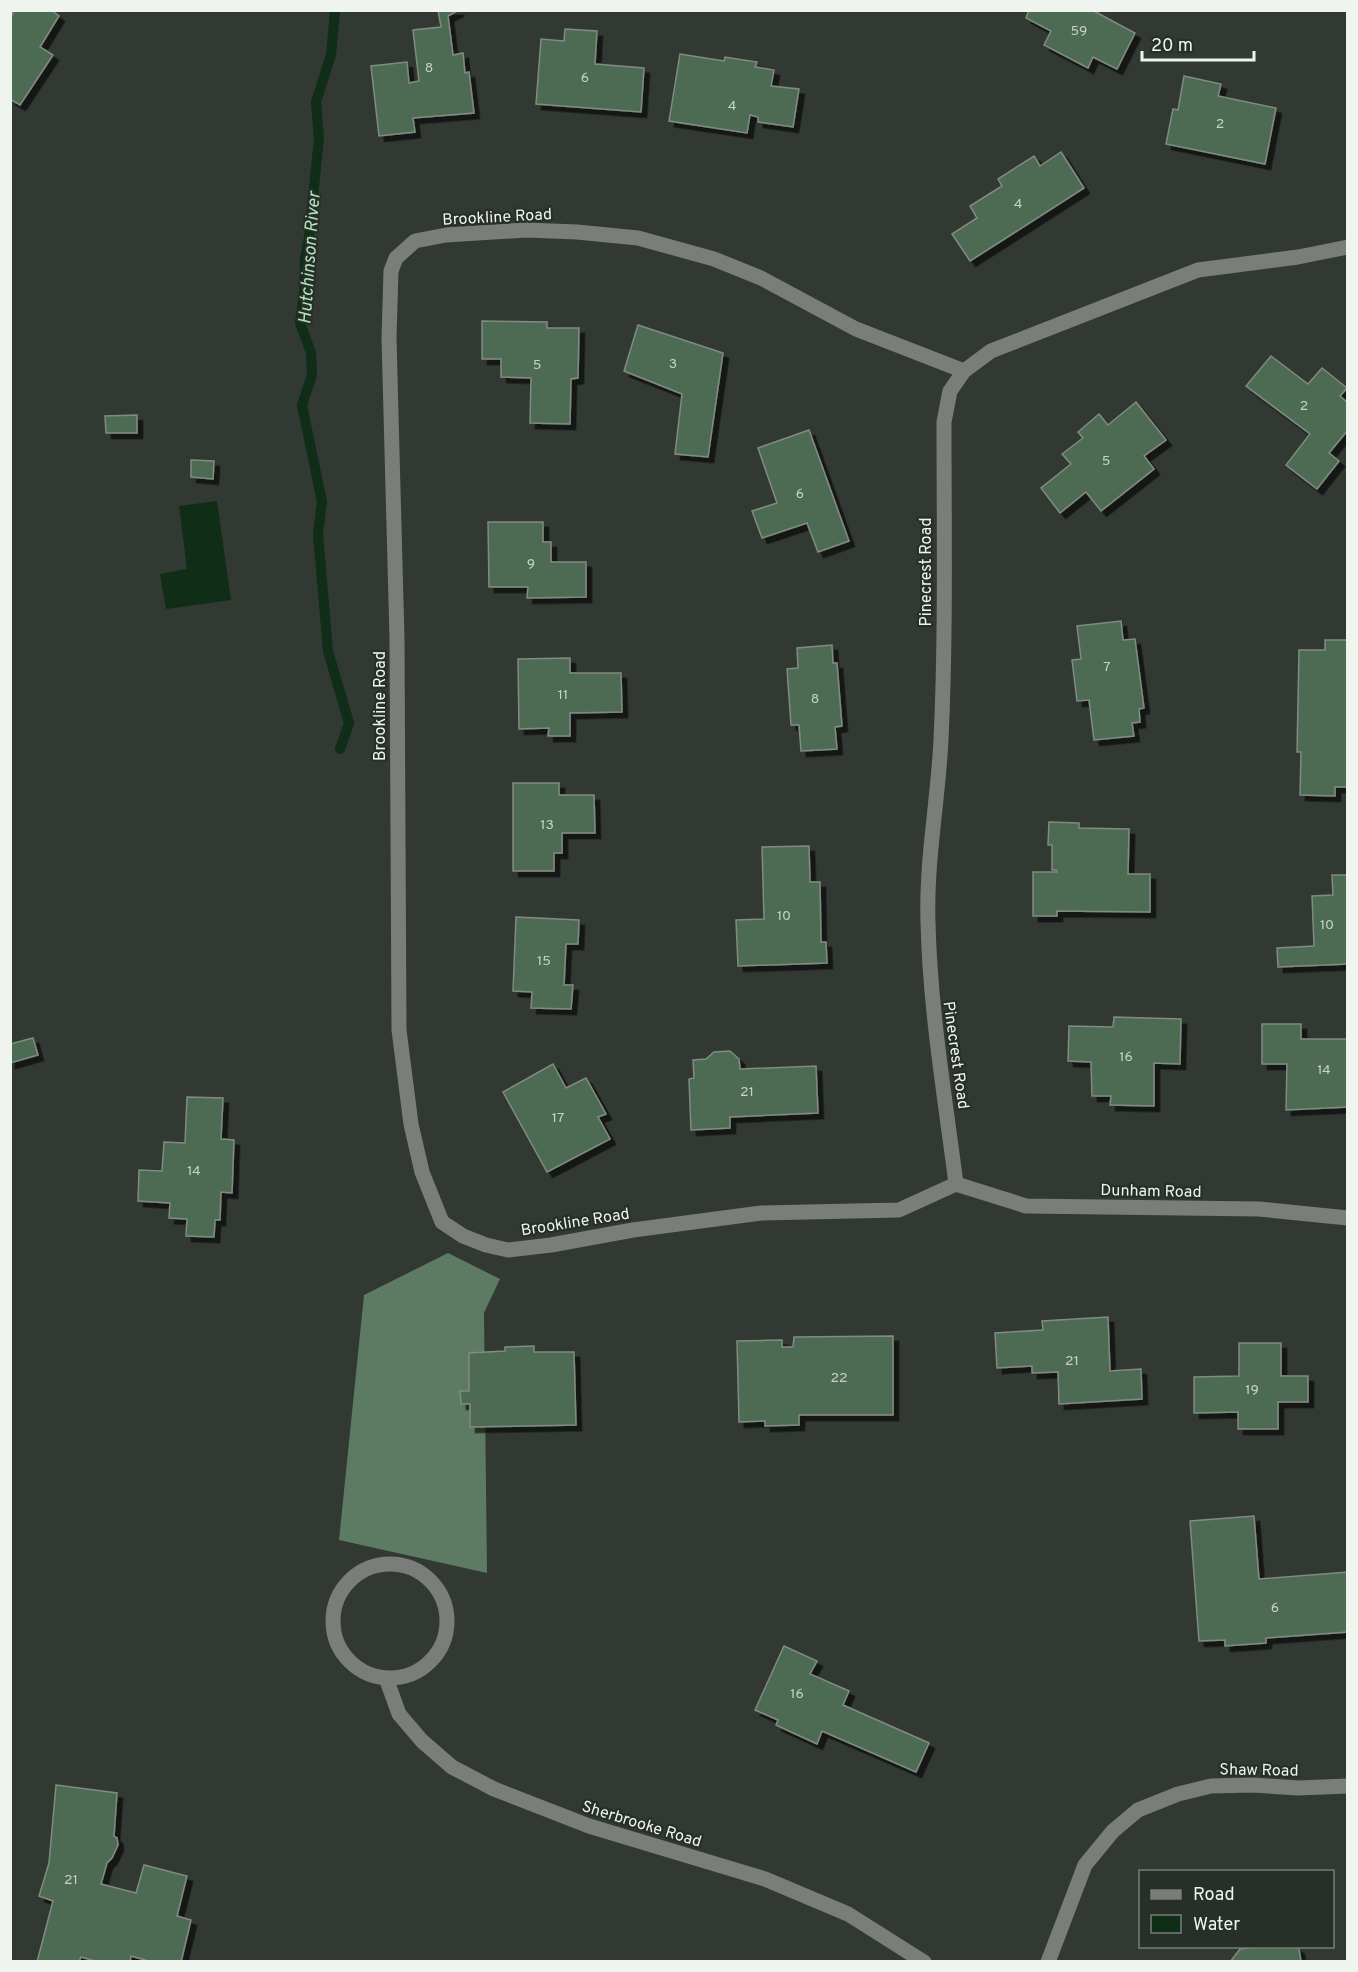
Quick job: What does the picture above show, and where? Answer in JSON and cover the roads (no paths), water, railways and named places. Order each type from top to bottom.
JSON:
[{"type":"street","name":"Brookline Road","points":[[956,1184],[899,1210],[761,1212],[508,1250],[486,1245],[464,1236],[442,1222],[422,1172],[411,1124],[399,1030],[397,639],[389,338],[391,271],[396,258],[404,248],[415,241],[446,235],[526,230],[638,238],[714,259],[761,278],[856,329],[964,371]]},
{"type":"street","name":"Pinecrest Road","points":[[956,1184],[931,993],[927,919],[941,747],[944,422],[950,391],[964,371],[991,351],[1198,270],[1298,257],[1347,247]]},
{"type":"street","name":"Dunham Road","points":[[956,1184],[1026,1206],[1259,1209],[1347,1218]]},
{"type":"street","points":[[402,1564],[428,1578],[439,1590],[447,1615],[446,1633],[438,1651],[426,1665],[409,1675],[386,1678],[369,1674],[352,1664],[336,1640],[333,1630],[334,1611],[340,1593],[357,1574],[375,1565],[402,1564]]},
{"type":"street","name":"Sherbrooke Road","points":[[386,1678],[399,1714],[422,1741],[452,1767],[494,1789],[589,1826],[765,1879],[848,1914],[924,1962]]},
{"type":"street","name":"Shaw Road","points":[[1048,1962],[1085,1865],[1113,1832],[1138,1810],[1178,1794],[1211,1786],[1253,1785],[1298,1788],[1347,1786]]},
{"type":"water","points":[[217,501],[231,600],[166,609],[160,574],[187,569],[179,506]]},
{"type":"waterway","name":"Hutchinson River","points":[[335,10],[331,55],[316,102],[319,138],[300,323],[311,353],[312,375],[302,405],[322,502],[318,534],[328,651],[349,723],[340,749]]}]
